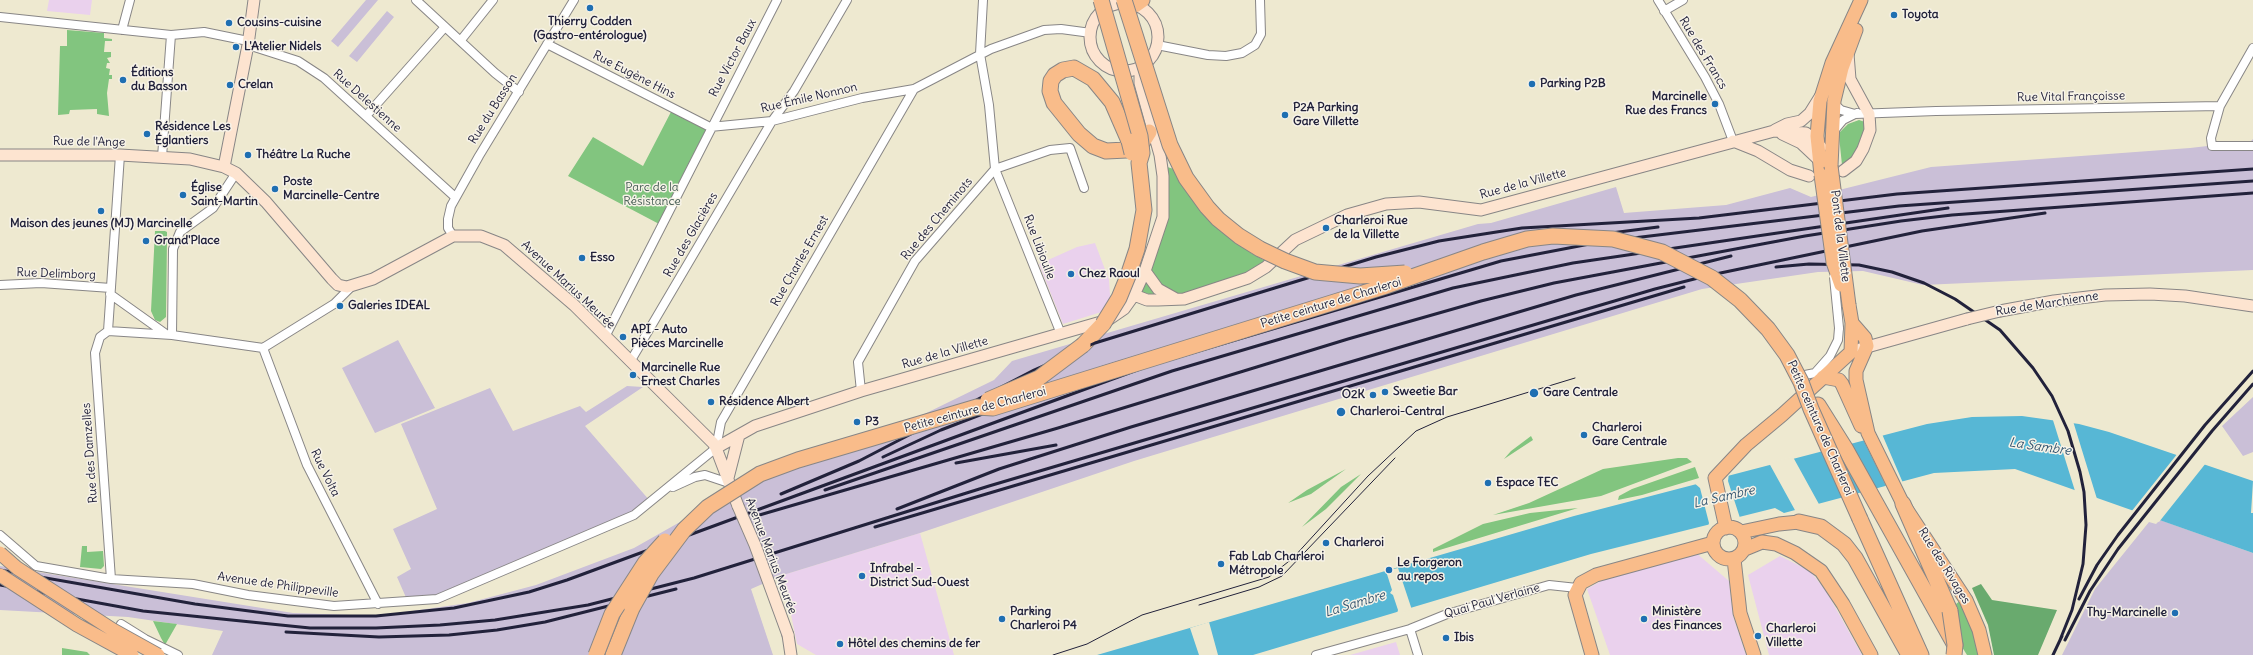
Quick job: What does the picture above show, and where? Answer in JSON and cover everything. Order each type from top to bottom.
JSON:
[{"type":"highway","points":[[1129,2],[1157,131],[1186,178],[1207,207],[1239,236],[1272,255],[1315,272],[1360,276],[1399,274],[1442,265]]},
{"type":"highway","points":[[977,407],[989,399],[1026,385],[1051,371],[1083,345],[1111,312],[1128,276],[1140,236],[1144,210],[1139,163],[1142,153],[1136,115],[1100,4]]},
{"type":"highway","points":[[1139,163],[1132,153],[1124,128],[1112,102],[1100,87],[1086,74],[1074,68],[1063,70],[1051,81],[1050,91],[1054,104],[1087,141],[1106,151],[1128,150],[1142,143],[1157,131]]},
{"type":"highway","name":"Petite ceinture de Charleroi","points":[[613,655],[624,623],[642,588],[684,530],[708,507],[760,474],[805,458],[977,407],[993,408],[1386,286],[1442,265],[1527,239],[1553,236],[1613,239],[1662,252],[1712,278],[1740,300],[1768,329],[1803,379],[1811,409],[1922,655]]},
{"type":"highway","points":[[1803,379],[1845,448],[1960,655]]},
{"type":"highway","points":[[1903,504],[1915,536],[1946,599],[1953,628],[1954,655]]},
{"type":"highway","points":[[1798,522],[1821,527],[1844,544],[1854,558],[1909,655]]},
{"type":"highway","points":[[596,655],[612,614],[629,585],[645,563],[668,538],[684,530]]},
{"type":"main road","points":[[254,0],[248,43],[224,167],[236,173],[266,202],[338,285],[352,286]]},
{"type":"main road","points":[[1821,146],[1818,117],[1823,91],[1834,58],[1861,0]]},
{"type":"main road","points":[[1821,146],[1834,103],[1837,84],[1865,6],[1865,0]]},
{"type":"main road","points":[[1129,2],[1151,17],[1156,25],[1158,45],[1149,60],[1142,66],[1126,71],[1107,67],[1099,60],[1091,43],[1093,24],[1100,4],[1112,6],[1129,2]]},
{"type":"main road","points":[[1837,169],[1856,161],[1863,149],[1870,130],[1869,114],[1850,79],[1848,63],[1849,48]]},
{"type":"main road","points":[[1134,295],[1146,271],[1157,231],[1163,217],[1163,176],[1160,155],[1140,83],[1142,66]]},
{"type":"main road","points":[[1126,71],[1134,82],[1157,131],[1157,231]]},
{"type":"main road","name":"Rue de la Villette","points":[[716,448],[755,426],[861,391],[1061,334],[1115,316],[1130,304],[1134,295],[1147,300],[1177,299],[1214,289],[1258,274],[1295,240],[1347,215],[1386,204],[1418,202],[1481,210],[1774,131],[1787,124],[1801,121],[1807,116],[1823,91]]},
{"type":"main road","name":"Rue de la Villette","points":[[1774,131],[1802,132],[1821,146]]},
{"type":"main road","points":[[1733,141],[1758,151],[1790,170],[1809,176]]},
{"type":"main road","name":"Pont de la Villette","points":[[1821,146],[1837,169],[1849,305],[1852,323],[1851,352]]},
{"type":"main road","name":"Pont de la Villette","points":[[1821,146],[1833,262],[1849,305]]},
{"type":"main road","name":"Rue de l'Ange","points":[[0,155],[120,155],[162,157],[190,159],[224,167]]},
{"type":"main road","name":"Avenue Marius Meurée","points":[[352,286],[373,280],[453,236],[481,236],[504,245],[574,305],[716,448],[738,506],[755,545],[789,639],[799,655]]},
{"type":"main road","points":[[1146,271],[1158,289],[1177,299]]},
{"type":"main road","name":"Rue de Marchienne","points":[[1851,352],[1867,346],[2000,311],[2054,301],[2105,295],[2150,294],[2185,296],[2253,306]]},
{"type":"main road","points":[[1852,323],[1865,338],[1867,346],[1866,352],[1856,371],[1859,411]]},
{"type":"main road","points":[[1725,527],[1714,482],[1718,474],[1746,446],[1782,416],[1823,376],[1851,352]]},
{"type":"main road","points":[[1823,376],[1839,380],[1859,411]]},
{"type":"main road","name":"Rue des Rivages","points":[[1859,411],[1868,433],[1903,504],[1948,569],[1973,613],[1986,655]]},
{"type":"main road","points":[[729,480],[739,435]]},
{"type":"main road","points":[[1741,532],[1775,524],[1798,522]]},
{"type":"main road","points":[[1725,527],[1737,529],[1741,532],[1745,540],[1742,553],[1734,559],[1720,556],[1716,553],[1713,543],[1718,532],[1725,527]]},
{"type":"main road","points":[[1744,549],[1762,542],[1776,544],[1795,553],[1821,571],[1843,604],[1871,655]]},
{"type":"main road","points":[[1592,655],[1575,595],[1577,588],[1586,578],[1713,543]]},
{"type":"main road","points":[[0,553],[23,572],[113,630],[158,655]]},
{"type":"main road","points":[[1734,559],[1740,613],[1754,655]]},
{"type":"main road","points":[[0,575],[77,625],[132,655]]},
{"type":"main road","name":"Avenue Marius Meurée","points":[[789,639],[791,655]]},
{"type":"street","points":[[122,30],[130,0]]},
{"type":"street","points":[[416,0],[495,73],[519,92]]},
{"type":"street","points":[[461,40],[493,0]]},
{"type":"street","name":"Rue du Basson","points":[[453,236],[448,228],[448,219],[456,197],[574,0]]},
{"type":"street","name":"Rue Victor Baux","points":[[605,337],[710,127],[777,0]]},
{"type":"street","name":"Rue des Glacières","points":[[630,362],[772,121],[797,85],[847,0]]},
{"type":"street","points":[[983,0],[980,54],[988,105],[995,169],[1050,150],[1070,148],[1084,188]]},
{"type":"street","points":[[1158,45],[1208,55],[1226,56],[1242,53],[1255,44],[1261,34],[1260,0]]},
{"type":"street","name":"Rue des Francs","points":[[1658,0],[1705,76],[1719,104],[1733,141]]},
{"type":"street","points":[[1664,11],[1683,0]]},
{"type":"street","name":"Rue Delestienne","points":[[0,17],[170,35],[204,32],[248,43],[298,61],[324,78],[456,197]]},
{"type":"street","points":[[366,116],[390,86],[445,26]]},
{"type":"street","points":[[914,89],[980,54],[1044,30],[1061,29],[1091,33]]},
{"type":"street","points":[[162,157],[170,35]]},
{"type":"street","name":"Rue Eugène Hins","points":[[547,44],[710,127]]},
{"type":"street","points":[[2253,48],[2220,106],[2211,138],[2212,146],[2253,146]]},
{"type":"street","name":"Rue Émile Nonnon","points":[[710,127],[772,121],[862,98],[914,89]]},
{"type":"street","name":"Rue Charles Ernest","points":[[716,448],[722,422],[914,89]]},
{"type":"street","name":"Rue Vital Françoisse","points":[[1823,91],[1841,110],[1855,114],[2220,106]]},
{"type":"street","points":[[1821,146],[1843,120],[1863,108],[1862,102]]},
{"type":"street","points":[[1870,130],[1876,120],[1885,113]]},
{"type":"street","points":[[120,155],[108,331],[169,335],[263,348],[334,304],[352,286]]},
{"type":"street","name":"Rue Libioulle","points":[[995,169],[1061,334]]},
{"type":"street","name":"Rue des Cheminots","points":[[861,391],[858,362],[915,261],[995,169]]},
{"type":"street","points":[[169,335],[173,249],[180,232],[213,208],[236,173]]},
{"type":"street","name":"Pont de la Villette","points":[[1803,379],[1815,373],[1830,356],[1838,340],[1833,262]]},
{"type":"street","name":"Rue Delimborg","points":[[0,284],[42,284],[110,291]]},
{"type":"street","points":[[110,291],[169,335]]},
{"type":"street","name":"Rue des Damzelles","points":[[108,331],[100,337],[95,352],[111,579]]},
{"type":"street","name":"Rue Volta","points":[[263,348],[306,466],[378,604]]},
{"type":"street","name":"Avenue de Philippeville","points":[[0,535],[36,566],[111,579],[193,584],[248,595],[334,606],[436,599],[634,514],[716,448]]},
{"type":"street","points":[[656,496],[695,477],[705,475],[729,480]]},
{"type":"street","name":"Quai Paul Verlaine","points":[[1316,655],[1410,629],[1447,614],[1549,585],[1577,588]]},
{"type":"street","points":[[121,624],[145,639],[178,655]]},
{"type":"street","points":[[1410,629],[1418,655]]},
{"type":"shaded area","points":[[49,0],[92,0],[90,15],[47,11]]},
{"type":"shaded area","points":[[366,0],[378,0],[338,47],[331,41]]},
{"type":"shaded area","points":[[387,11],[394,17],[357,62],[349,56]]},
{"type":"shaded area","points":[[2253,139],[2253,270],[1923,285],[1863,271],[1818,272],[1702,289],[1134,461],[920,533],[783,575],[751,589],[773,655],[212,655],[223,631],[128,617],[0,610],[0,566],[293,613],[378,616],[468,603],[536,585],[634,548],[756,479],[869,441],[994,380],[1012,361],[1478,224],[1491,223],[1616,187],[1624,213],[1726,205],[1790,188],[1811,197],[1931,167],[2190,148],[2251,141]]},
{"type":"shaded area","points":[[1095,243],[1109,280],[1111,309],[1063,324],[1039,264],[1077,247]]},
{"type":"shaded area","points":[[398,340],[435,408],[375,433],[342,368]]},
{"type":"shaded area","points":[[627,386],[643,387],[585,426],[650,501],[634,515],[437,599],[408,602],[397,577],[411,569],[393,529],[437,509],[401,424],[490,388],[513,431],[580,406],[586,412]]},
{"type":"shaded area","points":[[2253,397],[2253,452],[2243,456],[2222,426]]},
{"type":"shaded area","name":"Thy-Marcinelle","points":[[2160,520],[2253,553],[2253,655],[2062,655],[2095,589],[2149,522],[2156,524]]},
{"type":"shaded area","points":[[920,533],[954,655],[816,655],[797,644],[783,575]]},
{"type":"shaded area","points":[[1695,552],[1729,581],[1733,616],[1746,655],[1610,655],[1587,589],[1603,580]]},
{"type":"shaded area","points":[[1780,556],[1810,571],[1826,591],[1862,655],[1769,655],[1748,575]]},
{"type":"shaded area","points":[[1396,642],[1400,655],[1350,655]]},
{"type":"green space","points":[[67,30],[104,33],[104,38],[112,39],[112,41],[105,41],[104,52],[111,52],[111,57],[107,58],[110,63],[107,63],[106,68],[110,69],[109,75],[112,75],[112,79],[109,79],[107,93],[109,116],[97,114],[97,109],[70,110],[69,114],[58,115],[60,46],[67,46]]},
{"type":"green space","name":"Parc de la Résistance","points":[[673,108],[710,127],[661,225],[568,176],[593,137],[643,166]]},
{"type":"green space","points":[[1859,120],[1865,122],[1863,138],[1854,155],[1842,165],[1839,136],[1840,132],[1848,124]]},
{"type":"green space","points":[[1167,167],[1174,169],[1226,233],[1251,253],[1265,261],[1248,274],[1182,294],[1149,294],[1141,292],[1161,239]]},
{"type":"green space","points":[[155,231],[167,232],[166,317],[160,322],[155,320],[151,311]]},
{"type":"green space","points":[[1531,436],[1533,440],[1504,459],[1511,451]]},
{"type":"green space","points":[[1687,458],[1692,462],[1601,496],[1493,515],[1529,503],[1603,469]]},
{"type":"green space","points":[[1695,467],[1699,478],[1642,495],[1618,500],[1619,496],[1632,489]]},
{"type":"green space","points":[[1346,469],[1311,494],[1288,503],[1307,490]]},
{"type":"green space","points":[[1361,474],[1326,509],[1302,527],[1341,487]]},
{"type":"green space","points":[[1578,508],[1433,552],[1433,549],[1483,524],[1530,513]]},
{"type":"green space","points":[[82,546],[87,546],[87,552],[103,551],[104,566],[101,569],[80,567]]},
{"type":"green space","points":[[1981,584],[1992,600],[2057,610],[2038,655],[1994,655],[1988,625],[1972,588]]},
{"type":"green space","points":[[1961,600],[1982,655],[1967,655],[1962,647],[1956,604]]},
{"type":"green space","points":[[153,621],[177,624],[165,645],[161,638]]},
{"type":"green space","points":[[62,648],[87,652],[90,655],[62,655]]},
{"type":"water","name":"La Sambre","points":[[2022,416],[2079,424],[2109,432],[2253,481],[2251,513],[2253,513],[2253,553],[2015,469],[1934,473],[1784,513],[1775,508],[1591,554],[1253,655],[1097,655],[1574,516],[1927,424],[1972,417]]},
{"type":"pier","points":[[2052,417],[2073,421],[2097,499],[2075,491]]},
{"type":"pier","points":[[1882,434],[1903,483],[1887,488],[1863,439]]},
{"type":"pier","points":[[2178,453],[2206,463],[2159,522],[2131,512]]},
{"type":"pier","points":[[1793,457],[1820,506],[1796,512],[1769,463]]},
{"type":"pier","points":[[1729,473],[1728,481],[1740,518],[1708,527],[1709,523],[1700,488],[1693,482]]},
{"type":"pier","points":[[1398,568],[1412,610],[1397,614],[1398,610],[1393,595],[1390,593],[1392,590],[1386,571]]},
{"type":"pier","points":[[1209,622],[1218,655],[1199,655],[1190,628]]},
{"type":"tram line","points":[[1053,655],[1087,644],[1142,615],[1269,577],[1293,558],[1368,476],[1416,431],[1447,417],[1575,378]]},
{"type":"tram line","points":[[1199,605],[1259,587],[1282,576],[1395,458]]},
{"type":"railway","points":[[781,494],[859,461],[1034,370],[1095,343],[1376,257],[1439,241],[1522,228],[1699,218],[1897,194],[2253,169]]},
{"type":"railway","points":[[0,570],[195,604],[288,616],[376,616],[454,608],[529,592],[567,580],[1148,366],[1501,261],[1600,242],[1899,206],[2253,181]]},
{"type":"railway","points":[[756,516],[1058,428],[1348,339],[1481,301],[1554,283],[1805,236],[1901,221],[1952,215],[2253,193]]},
{"type":"railway","points":[[825,490],[1172,371],[1453,288],[1573,263],[1948,208]]},
{"type":"railway","points":[[0,585],[143,611],[310,628],[376,628],[440,625],[495,620],[588,605],[694,578],[989,486],[1655,289],[1706,276],[1922,231],[2045,213]]},
{"type":"railway","points":[[883,457],[941,430],[1104,367],[1412,273],[1509,246],[1658,227]]},
{"type":"railway","points":[[897,509],[999,469],[1131,427],[1576,295],[1731,256]]},
{"type":"railway","points":[[1776,267],[1809,264],[1859,265],[1892,272],[1924,283],[1955,299],[2000,330],[2033,368],[2052,396],[2068,431],[2080,472],[2084,492],[2086,525],[2083,564],[2072,610],[2060,640]]},
{"type":"railway","points":[[875,527],[1684,287]]},
{"type":"railway","points":[[2079,599],[2097,565],[2118,535],[2205,425],[2253,371]]},
{"type":"railway","points":[[2065,640],[2090,591],[2118,549],[2212,431],[2253,384]]},
{"type":"railway","points":[[956,463],[1056,445]]},
{"type":"railway","points":[[286,632],[379,637],[449,635],[497,630],[545,622],[676,589]]},
{"type":"railway","points":[[2053,655],[2062,636]]},
{"type":"place","name":"Thierry Codden (Gastro-entérologue)","points":[[590,8]]},
{"type":"place","name":"Toyota","points":[[1894,15]]},
{"type":"place","name":"Cousins-cuisine","points":[[229,23]]},
{"type":"place","name":"L'Atelier Nidels","points":[[236,47]]},
{"type":"place","name":"Éditions du Basson","points":[[123,80]]},
{"type":"place","name":"Parking P2B","points":[[1532,84]]},
{"type":"place","name":"Crelan","points":[[230,85]]},
{"type":"place","name":"Marcinelle Rue des Francs","points":[[1715,104]]},
{"type":"place","name":"P2A Parking Gare Villette","points":[[1285,115]]},
{"type":"place","name":"Résidence Les Églantiers","points":[[147,134]]},
{"type":"place","name":"Théâtre La Ruche","points":[[248,155]]},
{"type":"place","name":"Poste Marcinelle-Centre","points":[[275,189]]},
{"type":"place","name":"Église Saint-Martin","points":[[183,195]]},
{"type":"place","name":"Maison des jeunes (MJ) Marcinelle","points":[[101,211]]},
{"type":"place","name":"Charleroi Rue de la Villette","points":[[1326,228]]},
{"type":"place","name":"Grand'Place","points":[[146,241]]},
{"type":"place","name":"Esso","points":[[582,258]]},
{"type":"place","name":"Chez Raoul","points":[[1071,274]]},
{"type":"place","name":"Galeries IDEAL","points":[[340,306]]},
{"type":"place","name":"API - Auto Pièces Marcinelle","points":[[623,337]]},
{"type":"place","name":"Marcinelle Rue Ernest Charles","points":[[633,375]]},
{"type":"place","name":"Sweetie Bar","points":[[1385,392]]},
{"type":"place","name":"Gare Centrale","points":[[1534,393]]},
{"type":"place","name":"O2K","points":[[1373,395]]},
{"type":"place","name":"Résidence Albert","points":[[711,402]]},
{"type":"place","name":"Charleroi-Central","points":[[1341,412]]},
{"type":"place","name":"P3","points":[[857,422]]},
{"type":"place","name":"Charleroi Gare Centrale","points":[[1584,435]]},
{"type":"place","name":"Espace TEC","points":[[1488,483]]},
{"type":"place","name":"Charleroi","points":[[1326,543]]},
{"type":"place","name":"Fab Lab Charleroi Métropole","points":[[1221,564]]},
{"type":"place","name":"Le Forgeron au repos","points":[[1389,570]]},
{"type":"place","name":"Infrabel - District Sud-Ouest","points":[[862,576]]},
{"type":"place","name":"Thy-Marcinelle","points":[[2175,613]]},
{"type":"place","name":"Parking Charleroi P4","points":[[1002,619]]},
{"type":"place","name":"Ministère des Finances","points":[[1644,619]]},
{"type":"place","name":"Charleroi Villette","points":[[1758,636]]},
{"type":"place","name":"Ibis","points":[[1446,638]]},
{"type":"place","name":"Hôtel des chemins de fer","points":[[840,644]]}]
